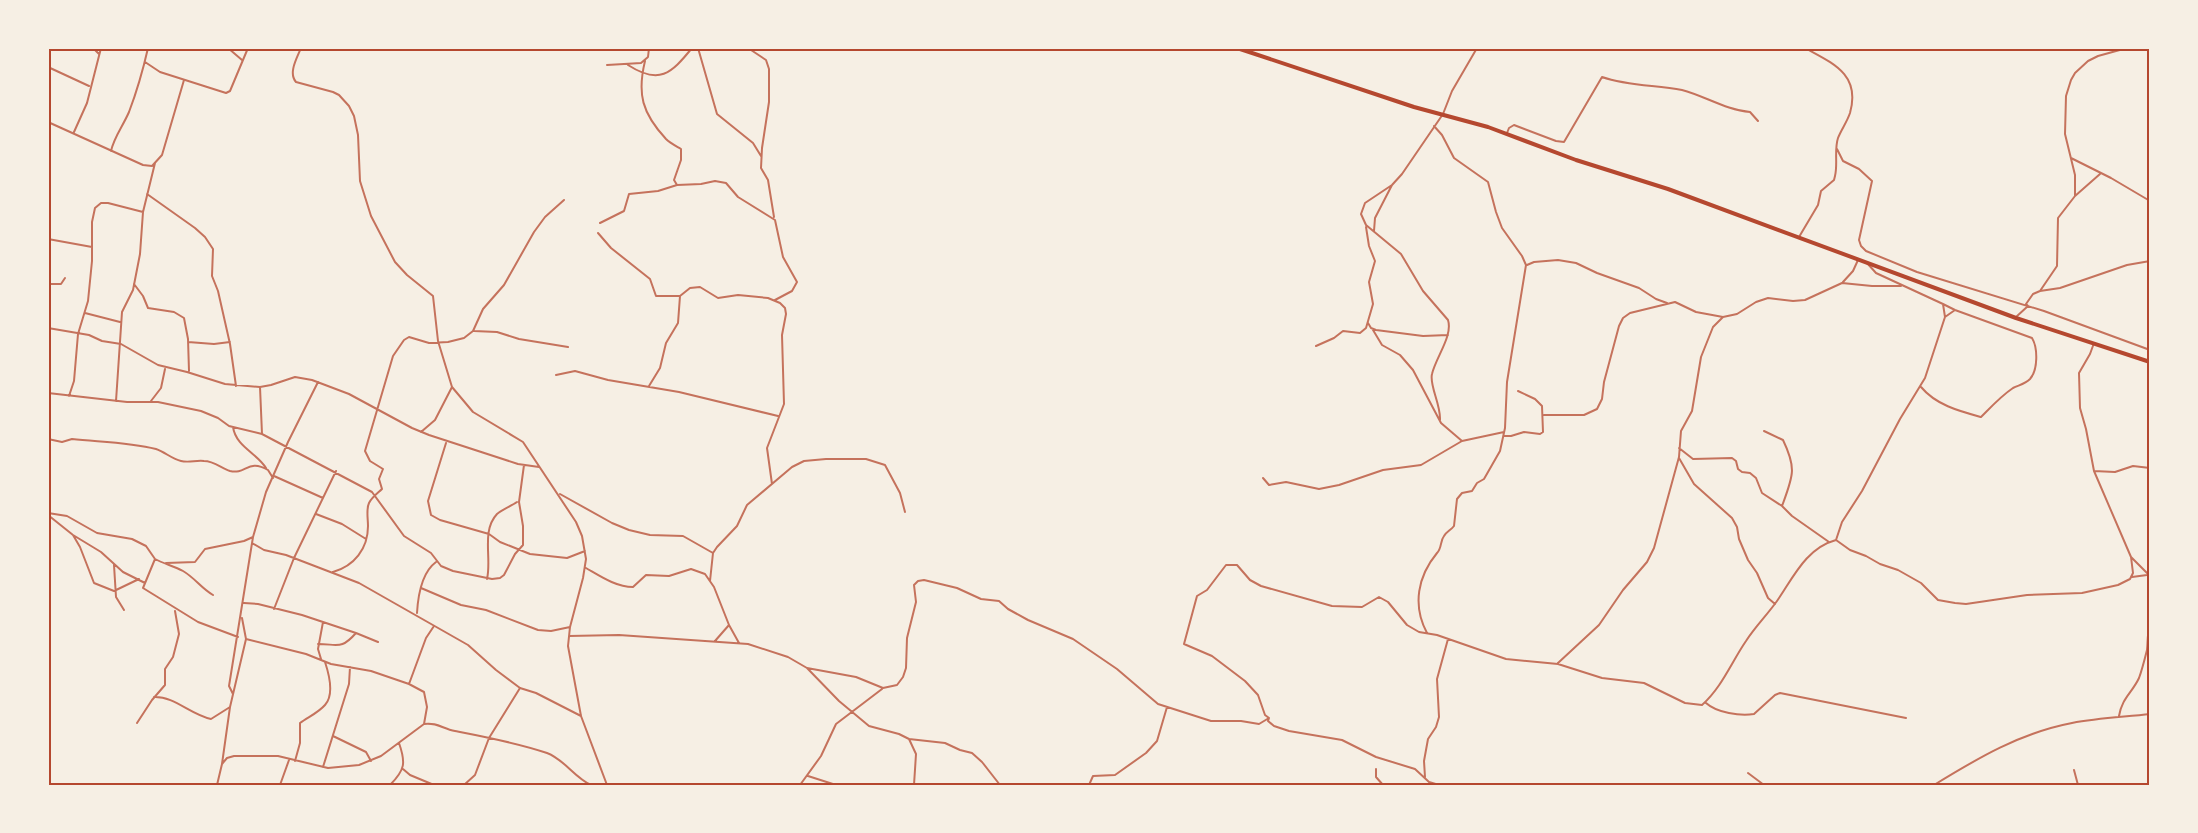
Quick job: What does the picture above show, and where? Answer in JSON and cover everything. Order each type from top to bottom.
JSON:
[{"type":"highway","points":[[1237,48],[1414,107],[1507,134],[1576,160],[1686,195],[2016,318],[2150,362]]},
{"type":"street","points":[[93,48],[99,54]]},
{"type":"street","points":[[74,132],[87,103],[101,48]]},
{"type":"street","points":[[111,151],[115,138],[128,115],[148,48]]},
{"type":"street","points":[[228,48],[243,60]]},
{"type":"street","points":[[145,62],[160,72],[222,93],[229,92],[248,48]]},
{"type":"street","points":[[301,48],[292,73],[293,78],[302,84],[339,95],[354,116],[358,135],[360,181],[366,206],[395,262],[433,296],[438,341],[452,387],[473,411],[523,442],[576,522],[585,551],[585,568],[570,627],[568,646],[582,716],[607,785]]},
{"type":"street","points":[[649,48],[640,90],[645,111],[667,140],[681,149],[681,160],[674,180],[677,185]]},
{"type":"street","points":[[628,65],[642,74],[667,72],[676,67],[692,48]]},
{"type":"street","points":[[698,48],[717,114],[753,143],[761,156]]},
{"type":"street","points":[[748,48],[766,60],[769,69],[770,102],[761,156],[762,171],[768,180],[783,257],[797,282],[792,291],[775,300]]},
{"type":"street","points":[[1374,232],[1375,218],[1392,185],[1443,114],[1452,91],[1477,48]]},
{"type":"street","points":[[1799,237],[1818,205],[1821,191],[1834,180],[1837,171],[1838,139],[1851,109],[1850,82],[1846,74],[1824,57],[1805,48]]},
{"type":"street","points":[[2106,48],[2110,52]]},
{"type":"street","points":[[2075,196],[2075,175],[2065,134],[2066,96],[2071,80],[2088,61],[2127,48]]},
{"type":"street","points":[[607,65],[628,65],[645,60]]},
{"type":"street","points":[[48,67],[90,87]]},
{"type":"street","points":[[1507,134],[1509,128],[1514,124],[1563,142],[1602,76],[1614,81],[1685,91],[1734,110],[1750,112],[1758,121]]},
{"type":"street","points":[[48,123],[74,132],[142,165],[152,166],[162,154],[184,80]]},
{"type":"street","points":[[1427,633],[1422,621],[1418,595],[1422,577],[1439,551],[1444,535],[1454,526],[1456,502],[1460,495],[1472,491],[1477,483],[1486,476],[1499,454],[1507,382],[1526,266],[1522,256],[1502,228],[1493,205],[1488,182],[1454,158],[1434,126]]},
{"type":"street","points":[[1837,149],[1843,161],[1856,166],[1872,181],[1866,218],[1859,240],[1863,248],[1872,254],[1917,272],[2028,306],[2150,350]]},
{"type":"street","points":[[2071,158],[2150,201]]},
{"type":"street","points":[[116,401],[123,307],[134,284],[140,254],[143,212],[155,163]]},
{"type":"street","points":[[2016,318],[2028,306],[2026,304],[2030,298],[2040,291],[2057,266],[2058,218],[2075,196],[2101,173]]},
{"type":"street","points":[[600,223],[624,211],[629,194],[658,191],[677,185],[721,181],[738,197],[774,219]]},
{"type":"street","points":[[1316,346],[1343,331],[1363,332],[1368,323],[1373,304],[1369,280],[1375,263],[1361,214],[1363,206],[1377,193],[1392,185]]},
{"type":"street","points":[[147,194],[195,228],[214,253],[212,276],[218,291],[230,342],[236,386]]},
{"type":"street","points":[[473,331],[483,309],[504,285],[534,232],[545,217],[564,200]]},
{"type":"street","points":[[69,396],[74,381],[78,334],[85,314],[91,271],[92,222],[97,206],[108,203],[143,212]]},
{"type":"street","points":[[1366,225],[1401,254],[1423,291],[1448,320],[1450,326],[1448,335],[1432,375],[1435,395],[1440,405],[1440,420]]},
{"type":"street","points":[[598,233],[611,248],[650,279],[656,296],[680,296],[690,288],[700,287],[718,298],[738,296],[775,300],[783,305],[786,314],[782,335],[784,404],[767,444],[772,484]]},
{"type":"street","points":[[48,238],[92,247]]},
{"type":"street","points":[[1526,266],[1534,262],[1558,260],[1576,263],[1639,288],[1656,299],[1670,303]]},
{"type":"street","points":[[1544,415],[1584,415],[1597,409],[1602,399],[1621,320],[1630,313],[1678,302],[1695,312],[1723,317],[1737,314],[1771,297],[1793,301],[1805,300],[1842,283],[1853,272],[1858,260]]},
{"type":"street","points":[[2040,291],[2060,288],[2127,266],[2150,261]]},
{"type":"street","points":[[1867,263],[1876,273],[1902,286],[1955,310],[2032,338],[2035,344],[2035,367],[2032,375],[2026,382],[2012,389],[1993,404],[1980,417],[1940,403],[1921,387]]},
{"type":"street","points":[[48,285],[61,284],[64,278]]},
{"type":"street","points":[[1842,283],[1902,286]]},
{"type":"street","points":[[134,284],[148,308],[174,312],[184,318],[189,342],[189,372]]},
{"type":"street","points":[[649,386],[660,368],[666,343],[678,323],[680,296]]},
{"type":"street","points":[[1836,540],[1842,522],[1862,491],[1900,419],[1921,387],[1945,317],[1943,304]]},
{"type":"street","points":[[1945,317],[1955,310]]},
{"type":"street","points":[[85,314],[121,322]]},
{"type":"street","points":[[1557,664],[1599,626],[1651,555],[1679,457],[1678,448],[1683,426],[1692,411],[1702,352],[1713,327],[1723,317]]},
{"type":"street","points":[[1368,323],[1382,345],[1400,355],[1416,373],[1440,420],[1454,436],[1462,441]]},
{"type":"street","points":[[48,328],[89,335],[102,341],[121,344],[147,360],[166,368],[189,372],[236,386],[271,386],[296,377],[318,382],[349,394],[421,432],[524,465],[539,467]]},
{"type":"street","points":[[1373,330],[1423,336],[1448,335]]},
{"type":"street","points":[[333,572],[358,558],[366,539],[368,507],[375,495],[382,489],[379,479],[383,470],[370,461],[365,451],[393,356],[404,340],[409,337],[429,343],[456,340],[473,331],[497,332],[519,339],[567,347]]},
{"type":"street","points":[[189,342],[214,344],[230,342]]},
{"type":"street","points":[[2094,343],[2079,377],[2080,408],[2094,471],[2131,557],[2132,577]]},
{"type":"street","points":[[151,401],[160,388],[166,368]]},
{"type":"street","points":[[556,375],[576,371],[608,380],[649,386],[734,405],[778,417]]},
{"type":"street","points":[[233,694],[229,686],[253,537],[266,492],[318,382]]},
{"type":"street","points":[[260,387],[262,434]]},
{"type":"street","points":[[421,432],[435,420],[452,387]]},
{"type":"street","points":[[1263,478],[1269,485],[1286,482],[1323,489],[1349,483],[1377,472],[1421,465],[1462,441],[1503,434],[1511,436],[1521,432],[1541,434],[1544,428],[1544,415],[1541,404],[1518,391]]},
{"type":"street","points":[[48,393],[116,401],[151,401],[207,413],[233,427],[262,434],[336,471],[375,495],[400,532],[430,553],[436,562],[453,571],[496,579],[504,575],[523,546]]},
{"type":"street","points":[[233,427],[242,445],[263,463],[273,477],[323,498]]},
{"type":"street","points":[[1764,431],[1783,440],[1792,464],[1792,475],[1782,506]]},
{"type":"street","points":[[48,439],[62,442],[72,439],[140,446],[160,451],[177,460],[189,462],[205,460],[232,471],[240,472],[252,466],[266,469]]},
{"type":"street","points":[[446,441],[428,501],[429,512],[440,520],[489,534],[500,542],[526,552],[547,557],[567,558],[585,551]]},
{"type":"street","points":[[1678,448],[1693,459],[1732,458],[1736,461],[1738,469],[1756,478],[1762,494],[1782,506],[1792,516],[1829,542]]},
{"type":"street","points":[[1679,457],[1694,484],[1732,518],[1748,560],[1757,573],[1768,598],[1775,604]]},
{"type":"street","points":[[710,581],[713,553],[737,526],[747,505],[792,467],[804,461],[866,459],[887,467],[900,493],[905,512]]},
{"type":"street","points":[[524,465],[519,501],[523,546],[526,552]]},
{"type":"street","points":[[2094,471],[2115,472],[2133,466],[2150,468]]},
{"type":"street","points":[[274,609],[294,558],[336,471]]},
{"type":"street","points":[[557,493],[629,530],[650,535],[683,536],[713,553]]},
{"type":"street","points":[[487,579],[489,534],[496,516],[519,501]]},
{"type":"street","points":[[48,514],[73,535],[101,552],[123,572],[145,583]]},
{"type":"street","points":[[48,514],[67,516],[97,533],[132,539],[146,546],[155,559],[181,570],[213,595]]},
{"type":"street","points":[[316,514],[342,524],[366,539]]},
{"type":"street","points":[[73,535],[92,580],[99,586],[114,591],[139,579]]},
{"type":"street","points":[[166,563],[195,562],[205,549],[253,537]]},
{"type":"street","points":[[1438,785],[1429,782],[1415,769],[1376,757],[1342,740],[1288,731],[1274,726],[1268,721],[1269,718],[1265,715],[1258,695],[1245,681],[1212,656],[1184,643],[1198,594],[1207,590],[1227,565],[1237,565],[1250,580],[1261,586],[1332,606],[1362,607],[1379,597],[1388,602],[1411,628],[1506,659],[1557,664],[1602,678],[1644,683],[1691,705],[1701,706],[1728,674],[1751,634],[1775,604],[1795,572],[1817,549],[1836,540]]},
{"type":"street","points":[[1836,540],[1850,550],[1898,570],[1921,583],[1938,600],[1955,603],[1966,604],[2027,595],[2082,593],[2122,584],[2132,577],[2149,575]]},
{"type":"street","points":[[252,543],[268,551],[294,558],[359,583],[468,645],[496,670],[520,687],[582,716]]},
{"type":"street","points":[[2131,557],[2149,575],[2150,585]]},
{"type":"street","points":[[155,559],[143,587],[145,590],[198,622],[238,637]]},
{"type":"street","points":[[416,615],[421,588],[430,566],[436,562]]},
{"type":"street","points":[[114,565],[114,591],[124,610]]},
{"type":"street","points":[[585,568],[627,586],[636,585],[646,575],[669,576],[691,569],[701,571],[710,581],[739,643]]},
{"type":"street","points":[[800,785],[821,756],[833,727],[883,688],[897,685],[905,673],[908,632],[916,602],[914,585],[924,580],[957,588],[981,599],[999,601],[1028,620],[1066,635],[1117,669],[1153,700],[1167,707],[1211,722],[1241,721],[1259,724],[1269,718]]},
{"type":"street","points":[[421,588],[438,597],[486,610],[538,630],[551,631],[570,627]]},
{"type":"street","points":[[243,603],[264,605],[302,615],[378,642]]},
{"type":"street","points":[[137,723],[165,685],[165,669],[173,657],[178,639],[179,625],[175,609]]},
{"type":"street","points":[[217,785],[230,707],[246,639],[241,615]]},
{"type":"street","points":[[295,761],[300,743],[300,723],[323,707],[329,697],[328,676],[319,656],[318,644],[323,622]]},
{"type":"street","points":[[715,641],[729,625]]},
{"type":"street","points":[[410,684],[426,638],[434,626]]},
{"type":"street","points":[[2119,716],[2123,700],[2138,680],[2141,672],[2150,626]]},
{"type":"street","points":[[318,644],[341,646],[356,633]]},
{"type":"street","points":[[569,636],[602,634],[739,643],[788,657],[807,668],[838,701],[869,726],[909,739],[945,743],[972,753],[1000,785]]},
{"type":"street","points":[[246,639],[306,654],[323,661],[371,671],[410,684],[424,692],[427,707],[424,724]]},
{"type":"street","points":[[1425,777],[1424,761],[1428,739],[1436,727],[1439,715],[1437,679],[1448,639]]},
{"type":"street","points":[[323,768],[349,684],[350,667]]},
{"type":"street","points":[[807,668],[856,677],[883,688]]},
{"type":"street","points":[[464,785],[476,775],[489,738],[520,687]]},
{"type":"street","points":[[1705,702],[1717,710],[1745,715],[1754,714],[1780,693],[1906,718]]},
{"type":"street","points":[[154,697],[163,698],[198,716],[211,719],[230,707]]},
{"type":"street","points":[[1089,785],[1094,776],[1115,775],[1151,748],[1159,737],[1167,707]]},
{"type":"street","points":[[1934,785],[1980,757],[2035,733],[2073,722],[2150,714]]},
{"type":"street","points":[[425,718],[429,723]]},
{"type":"street","points":[[222,764],[227,758],[276,755],[323,768],[344,768],[381,756],[424,724],[429,723],[553,755],[580,779],[591,785]]},
{"type":"street","points":[[333,736],[366,752],[371,761]]},
{"type":"street","points":[[909,739],[916,754],[914,785]]},
{"type":"street","points":[[390,785],[403,769],[399,743]]},
{"type":"street","points":[[280,785],[289,760]]},
{"type":"street","points":[[403,769],[410,775],[434,785]]},
{"type":"street","points":[[1376,770],[1376,777],[1383,785]]},
{"type":"street","points":[[2074,770],[2078,785]]},
{"type":"street","points":[[1748,773],[1764,785]]},
{"type":"street","points":[[807,776],[836,785]]}]
